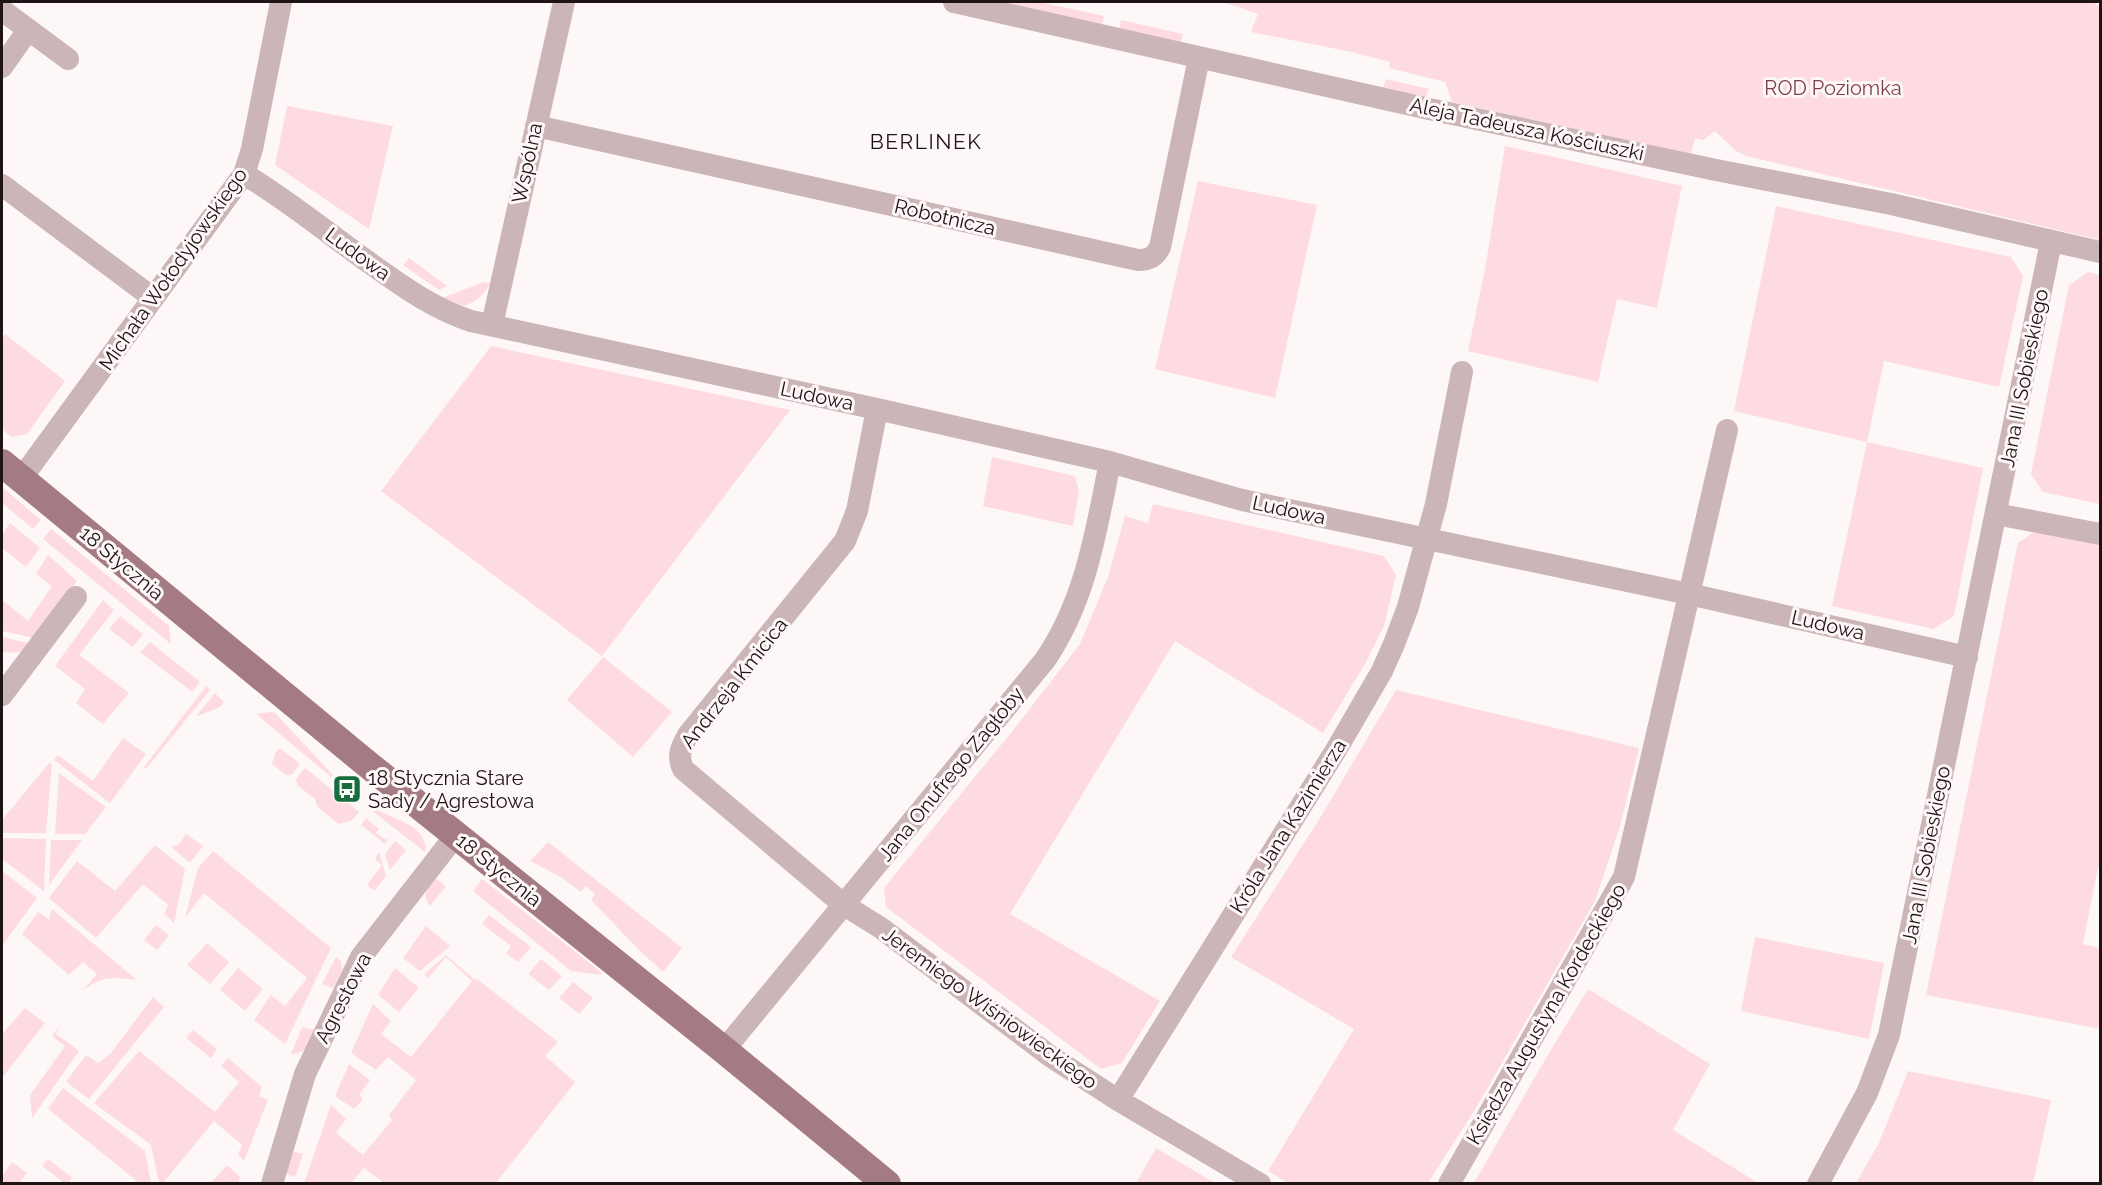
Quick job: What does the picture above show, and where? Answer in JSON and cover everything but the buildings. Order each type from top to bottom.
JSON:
[{"type":"main road","name":"18 Stycznia","points":[[11,471],[455,836],[724,1050],[887,1184]]},
{"type":"street","name":"Michała Wołodyjowskiego","points":[[11,471],[153,298],[244,174],[252,149],[281,2]]},
{"type":"street","name":"Wspólna","points":[[492,326],[564,2]]},
{"type":"street","name":"Aleja Tadeusza Kościuszki","points":[[954,2],[1199,58],[1716,170],[1891,204],[2100,252]]},
{"type":"street","points":[[2,10],[68,59]]},
{"type":"street","points":[[2,67],[28,30]]},
{"type":"street","name":"Robotnicza","points":[[536,126],[1146,260],[1156,254],[1160,247],[1199,58]]},
{"type":"street","name":"Ludowa","points":[[244,174],[269,189],[389,277],[437,309],[492,326],[1110,462],[1242,500],[1689,594],[1967,657]]},
{"type":"street","points":[[2,185],[153,298]]},
{"type":"street","name":"Jana III Sobieskiego","points":[[1818,1184],[1867,1093],[1889,1035],[2051,242]]},
{"type":"street","points":[[1426,538],[1436,504],[1462,372]]},
{"type":"street","name":"Andrzeja Kmicica","points":[[844,905],[690,777],[680,763],[680,753],[688,735],[845,541],[857,511],[876,409]]},
{"type":"street","points":[[1689,594],[1727,430]]},
{"type":"street","name":"Jana Onufrego Zagłoby","points":[[724,1050],[1045,660],[1058,641],[1080,593],[1089,563],[1110,462]]},
{"type":"street","points":[[1996,514],[2100,534]]},
{"type":"street","name":"Króla Jana Kazimierza","points":[[1118,1100],[1336,750],[1382,671],[1408,607],[1426,538]]},
{"type":"street","name":"Księdza Augustyna Kordeckiego","points":[[1449,1184],[1624,877],[1689,594]]},
{"type":"street","points":[[2,695],[76,597]]},
{"type":"street","name":"Agrestowa","points":[[273,1184],[305,1074],[361,957],[455,836]]},
{"type":"street","name":"Jeremiego Wiśniowieckiego","points":[[844,905],[898,940],[1050,1056],[1118,1100],[1260,1184]]},
{"type":"green space","points":[[1012,2],[1039,2],[1104,16],[1102,26],[1012,5]]},
{"type":"green space","name":"ROD Poziomka","points":[[1223,2],[2093,2],[2100,7],[2100,240],[1746,156],[1736,151],[1715,131],[1703,140],[1695,138],[1691,154],[1452,102],[1445,82],[1389,68],[1390,62],[1251,32],[1258,14]]},
{"type":"green space","points":[[1121,20],[1183,34],[1181,43],[1119,30]]},
{"type":"green space","points":[[1386,79],[1429,89],[1425,98],[1383,88]]},
{"type":"green space","points":[[287,106],[393,126],[369,229],[275,165]]},
{"type":"green space","points":[[1505,146],[1682,186],[1657,308],[1617,299],[1598,382],[1468,351],[1485,269]]},
{"type":"green space","points":[[1198,181],[1317,205],[1275,398],[1155,369]]},
{"type":"green space","points":[[1776,206],[2011,257],[2023,276],[1999,387],[1884,361],[1867,442],[1734,411]]},
{"type":"green space","points":[[409,258],[447,286],[439,290],[403,265]]},
{"type":"green space","points":[[2088,272],[2100,275],[2100,504],[2043,492],[2031,474],[2069,285]]},
{"type":"green space","points":[[484,282],[490,283],[482,295],[464,306],[442,298]]},
{"type":"green space","points":[[5,334],[65,381],[27,434],[11,437],[2,429],[2,338]]},
{"type":"green space","points":[[491,346],[790,410],[602,656],[381,491]]},
{"type":"green space","points":[[1867,442],[1983,468],[1954,616],[1933,629],[1832,606]]},
{"type":"green space","points":[[992,457],[1075,476],[1079,492],[1073,526],[983,506]]},
{"type":"green space","points":[[2,487],[41,520],[33,529],[2,503]]},
{"type":"green space","points":[[1153,504],[1384,556],[1396,575],[1384,626],[1365,664],[1323,733],[1175,641],[1010,914],[1160,1001],[1122,1063],[1101,1069],[886,907],[884,888],[1080,644],[1108,577],[1125,516],[1148,523]]},
{"type":"green space","points":[[10,523],[40,548],[26,567],[2,548],[2,535]]},
{"type":"green space","points":[[51,529],[169,626],[171,644],[43,539]]},
{"type":"green space","points":[[2037,530],[2100,543],[2100,867],[2098,867],[2083,944],[2100,948],[2100,1029],[1926,995],[2018,543]]},
{"type":"green space","points":[[48,555],[77,581],[34,638],[2,631],[2,600],[28,621],[52,586],[36,574]]},
{"type":"green space","points":[[103,600],[114,610],[79,655],[129,693],[103,724],[76,703],[85,689],[55,666]]},
{"type":"green space","points":[[120,616],[143,634],[133,647],[109,629]]},
{"type":"green space","points":[[2,637],[32,644],[15,653],[2,652]]},
{"type":"green space","points":[[150,642],[200,682],[192,692],[140,652]]},
{"type":"green space","points":[[603,657],[672,712],[633,757],[567,700]]},
{"type":"green space","points":[[206,686],[210,690],[146,769],[144,767]]},
{"type":"green space","points":[[1396,690],[1639,748],[1621,823],[1595,901],[1476,1108],[1428,1183],[1288,1183],[1268,1171],[1354,1029],[1231,957],[1320,818]]},
{"type":"green space","points":[[215,693],[224,702],[220,707],[198,716],[197,715]]},
{"type":"green space","points":[[275,713],[333,775],[331,777],[256,714]]},
{"type":"green space","points":[[123,738],[146,754],[110,803],[54,760],[58,755],[93,781]]},
{"type":"green space","points":[[280,748],[300,764],[291,775],[286,775],[272,764],[275,753]]},
{"type":"green space","points":[[50,762],[52,764],[46,833],[2,833],[2,820]]},
{"type":"green space","points":[[305,768],[359,812],[351,821],[338,824],[317,806],[315,799],[297,785],[296,779]]},
{"type":"green space","points":[[59,773],[106,807],[85,834],[55,834]]},
{"type":"green space","points":[[373,807],[415,829],[425,843],[425,852],[371,810]]},
{"type":"green space","points":[[366,818],[379,829],[376,833],[386,840],[390,837],[385,844],[361,825]]},
{"type":"green space","points":[[186,834],[203,846],[190,863],[171,847],[179,844]]},
{"type":"green space","points":[[2,838],[46,839],[44,891],[2,859]]},
{"type":"green space","points":[[51,840],[82,840],[49,885]]},
{"type":"green space","points":[[395,841],[406,850],[390,870],[385,854]]},
{"type":"green space","points":[[548,842],[682,948],[663,972],[591,900],[595,894],[586,886],[581,892],[561,877],[530,861]]},
{"type":"green space","points":[[155,845],[185,869],[174,923],[164,914],[168,905],[143,884],[96,938],[49,898],[77,861],[115,891]]},
{"type":"green space","points":[[213,851],[331,948],[285,1044],[254,1020],[271,995],[285,1006],[307,978],[204,893],[185,918],[198,868]]},
{"type":"green space","points":[[379,852],[386,876],[374,891],[367,885],[382,865],[375,859]]},
{"type":"green space","points":[[2,871],[37,898],[2,946]]},
{"type":"green space","points":[[434,877],[446,886],[430,906],[426,895]]},
{"type":"green space","points":[[482,879],[600,971],[602,975],[571,971],[473,891]]},
{"type":"green space","points":[[52,909],[137,980],[108,978],[83,990],[97,974],[83,962],[69,975],[22,934],[38,912],[49,919]]},
{"type":"green space","points":[[489,915],[531,947],[518,962],[506,953],[511,946],[482,924]]},
{"type":"green space","points":[[156,925],[169,935],[157,950],[144,940]]},
{"type":"green space","points":[[426,926],[450,946],[420,971],[403,958]]},
{"type":"green space","points":[[1755,937],[1884,963],[1869,1039],[1741,1011]]},
{"type":"green space","points":[[207,943],[229,962],[210,984],[187,965]]},
{"type":"green space","points":[[446,955],[558,1042],[545,1056],[575,1082],[496,1183],[384,1183],[364,1168],[351,1183],[304,1183],[331,1105],[346,1119],[336,1133],[363,1155],[392,1120],[389,1115],[416,1080],[388,1057],[376,1070],[351,1053],[373,1004],[391,1021],[381,1034],[411,1057],[472,981],[446,957],[428,978],[424,974]]},
{"type":"green space","points":[[336,957],[341,961],[342,970],[333,988],[322,984]]},
{"type":"green space","points":[[541,959],[562,976],[549,990],[528,974]]},
{"type":"green space","points":[[238,968],[263,989],[245,1011],[220,990]]},
{"type":"green space","points":[[395,968],[419,988],[399,1012],[378,995]]},
{"type":"green space","points":[[573,982],[593,998],[579,1014],[559,998]]},
{"type":"green space","points":[[1588,989],[1710,1064],[1673,1130],[1758,1183],[1474,1183]]},
{"type":"green space","points":[[153,997],[164,1007],[89,1099],[66,1082],[86,1055],[98,1063],[111,1053]]},
{"type":"green space","points":[[25,1008],[45,1023],[2,1078],[2,1034]]},
{"type":"green space","points":[[60,1026],[56,1034],[79,1051],[32,1118],[30,1095],[65,1046],[52,1036]]},
{"type":"green space","points":[[302,1027],[315,1030],[304,1050],[291,1054]]},
{"type":"green space","points":[[193,1030],[217,1049],[211,1058],[186,1038]]},
{"type":"green space","points":[[139,1051],[215,1112],[239,1082],[221,1066],[228,1058],[262,1087],[259,1096],[268,1100],[244,1161],[238,1154],[242,1145],[214,1121],[163,1183],[159,1183],[151,1145],[94,1103]]},
{"type":"green space","points":[[349,1064],[370,1080],[359,1095],[363,1099],[354,1109],[335,1096]]},
{"type":"green space","points":[[1908,1071],[2051,1100],[2033,1183],[1856,1183],[1878,1145]]},
{"type":"green space","points":[[63,1088],[145,1151],[151,1183],[139,1183],[48,1109]]},
{"type":"green space","points":[[1156,1148],[1215,1183],[1136,1183]]},
{"type":"green space","points":[[292,1151],[303,1154],[295,1177],[283,1173]]},
{"type":"green space","points":[[48,1159],[72,1178],[68,1183],[64,1183],[42,1166]]},
{"type":"green space","points":[[12,1162],[27,1173],[19,1183],[6,1183],[2,1180],[2,1176]]},
{"type":"green space","points":[[227,1165],[240,1177],[238,1183],[211,1183]]},
{"type":"place","name":"18 Stycznia Stare Sady / Agrestowa","points":[[347,789]]},
{"type":"district","name":"BERLINEK","points":[[926,142]]}]
